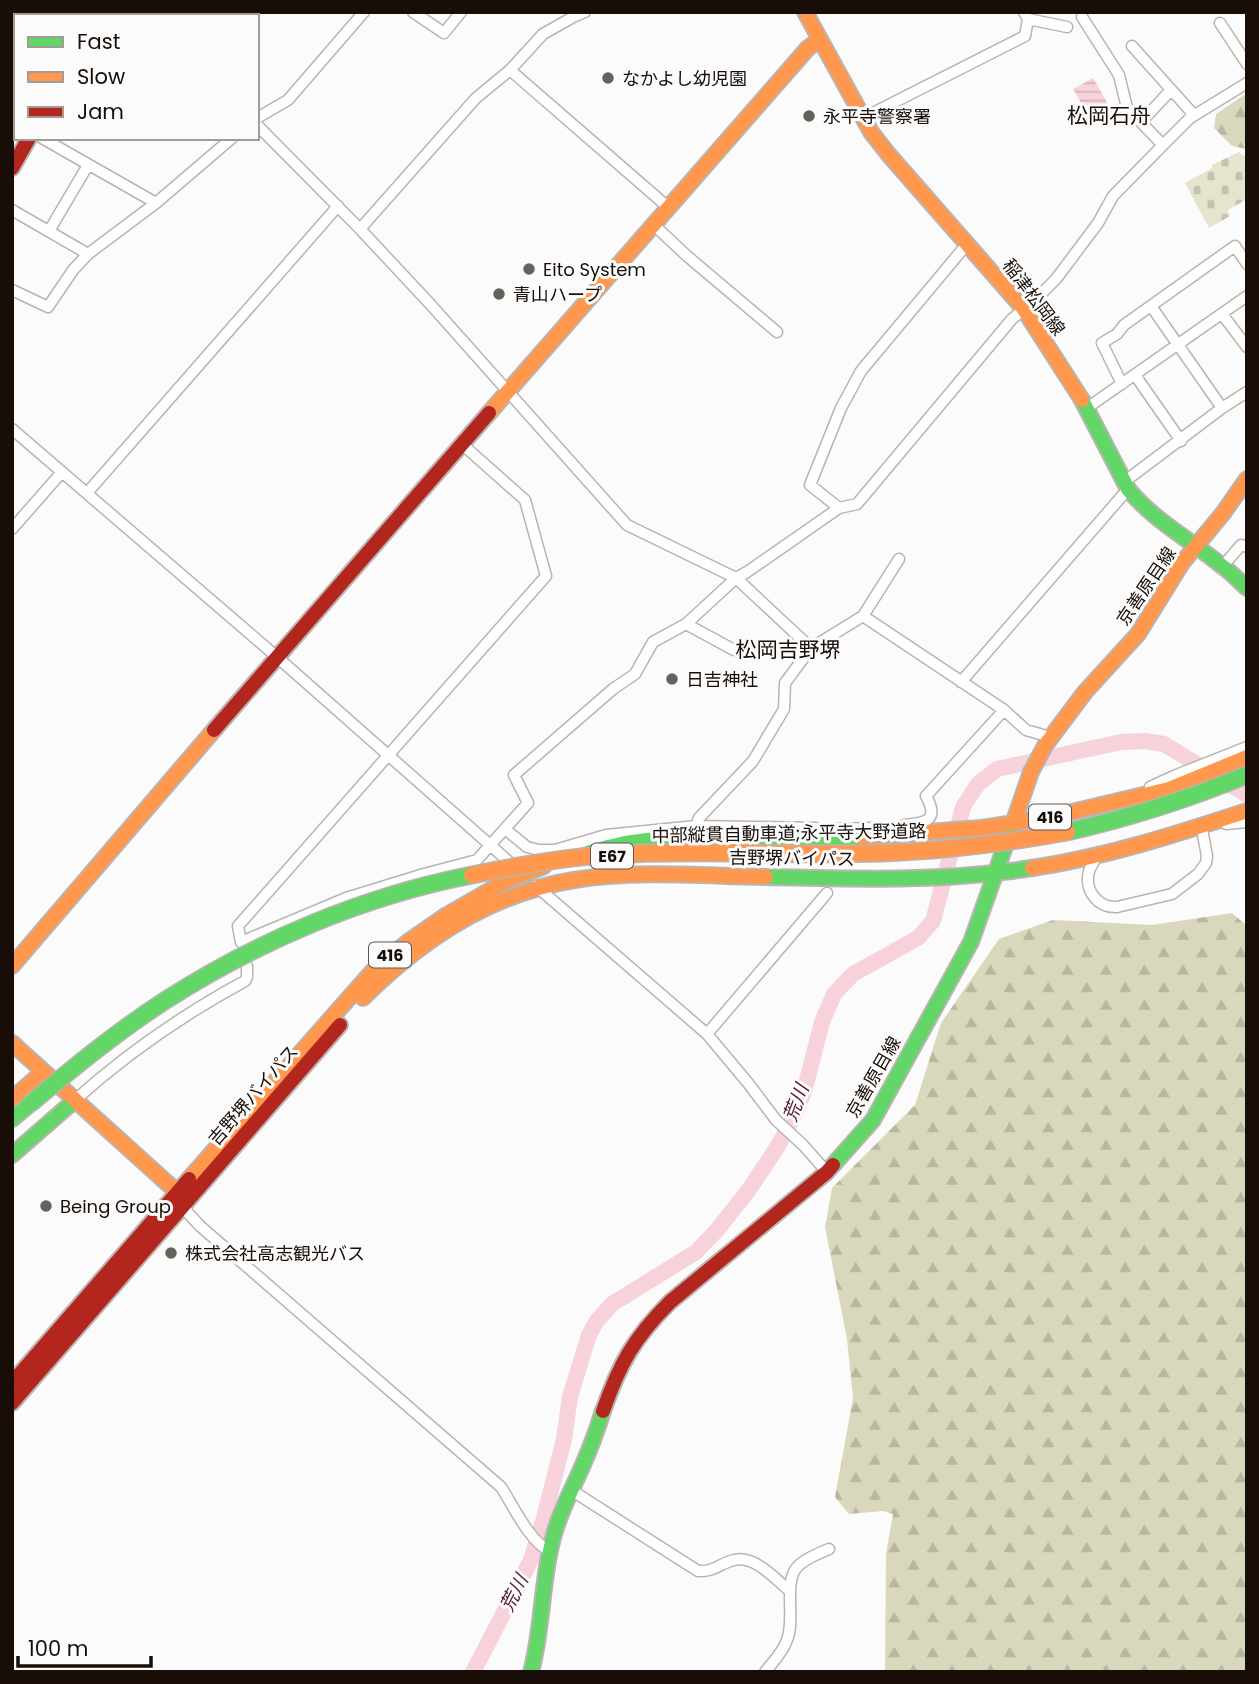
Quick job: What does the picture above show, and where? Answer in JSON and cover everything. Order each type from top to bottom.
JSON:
[{"type":"main road","name":"稲津松岡線","points":[[805,12],[863,118],[889,155],[1023,309],[1087,408],[1126,485],[1136,499],[1161,521],[1223,566],[1247,588]]},
{"type":"main road","points":[[12,966],[276,657],[808,48],[819,40]]},
{"type":"main road","points":[[12,168],[28,140]]},
{"type":"main road","name":"京善原目線","points":[[531,1672],[539,1641],[546,1549],[624,1360],[650,1321],[690,1284],[827,1172],[873,1120],[974,937],[1031,772],[1050,737],[1085,692],[1138,634],[1182,563],[1247,479]]},
{"type":"main road","name":"吉野堺バイパス","points":[[12,1403],[180,1198],[372,972],[429,927],[499,885],[548,864],[630,842],[660,839],[855,837],[970,829],[1051,817],[1169,789],[1187,776],[1247,757]]},
{"type":"main road","name":"中部縦貫自動車道;永平寺大野道路","points":[[12,1119],[124,1030],[215,971],[313,924],[417,888],[515,867],[601,856],[679,853],[881,853],[936,851],[1010,843],[1133,815],[1208,791],[1247,775]]},
{"type":"main road","name":"吉野堺バイパス","points":[[12,1383],[382,980],[416,951],[461,922],[504,900],[538,888],[570,881],[635,875],[932,878],[1032,869],[1194,830],[1247,811]]},
{"type":"main road","points":[[12,1043],[180,1198]]},
{"type":"main road","points":[[12,1099],[43,1072]]},
{"type":"main road","points":[[12,1155],[74,1101]]},
{"type":"street","points":[[259,117],[288,100],[364,12]]},
{"type":"street","points":[[413,12],[444,33],[461,12]]},
{"type":"street","points":[[360,229],[476,98],[510,70],[542,34],[585,12]]},
{"type":"street","points":[[863,118],[1025,36],[1026,15],[1067,27]]},
{"type":"street","points":[[1082,17],[1119,75],[1127,108],[1163,145]]},
{"type":"street","points":[[1220,23],[1247,64]]},
{"type":"street","points":[[1132,46],[1194,116]]},
{"type":"street","points":[[510,70],[669,208]]},
{"type":"street","points":[[463,445],[524,500],[545,576],[238,926],[242,946],[346,898],[477,860],[528,803],[514,775],[613,689],[635,674],[653,642],[686,624],[736,578],[839,508],[857,504],[1012,319],[1056,279],[1098,223],[1113,196],[1194,116],[1247,83]]},
{"type":"street","points":[[1141,122],[1171,90]]},
{"type":"street","points":[[259,127],[431,305],[627,525],[736,578],[811,648]]},
{"type":"street","points":[[45,140],[156,203]]},
{"type":"street","points":[[12,290],[48,307],[73,270],[88,254],[156,203],[230,140]]},
{"type":"street","points":[[49,231],[88,165]]},
{"type":"street","points":[[87,493],[338,206]]},
{"type":"street","points":[[12,210],[88,254]]},
{"type":"street","points":[[654,225],[777,332]]},
{"type":"street","points":[[839,508],[810,485],[841,408],[861,371],[967,244]]},
{"type":"street","points":[[1122,384],[1102,344],[1117,334],[1124,325],[1235,246],[1247,264]]},
{"type":"street","points":[[1087,408],[1247,296]]},
{"type":"street","points":[[1151,306],[1222,408]]},
{"type":"street","points":[[1222,314],[1247,347]]},
{"type":"street","points":[[1135,375],[1181,440]]},
{"type":"street","points":[[961,682],[1126,485],[1222,408],[1247,393]]},
{"type":"street","points":[[12,429],[707,1034],[776,1120],[827,1172]]},
{"type":"street","points":[[12,529],[62,472]]},
{"type":"street","points":[[1223,566],[1241,545],[1247,547]]},
{"type":"street","points":[[696,826],[699,818],[753,761],[784,709],[785,683],[811,648],[863,616],[899,559]]},
{"type":"street","points":[[863,616],[1004,710],[1026,730],[1050,737]]},
{"type":"street","points":[[686,624],[734,650]]},
{"type":"street","points":[[505,829],[527,847],[555,850],[606,835],[696,826],[825,831],[925,822],[932,813],[926,796],[1004,710]]},
{"type":"street","points":[[1187,776],[1209,762],[1247,747]]},
{"type":"street","points":[[1098,855],[1089,874],[1092,895],[1096,901],[1109,907],[1117,907],[1172,894],[1194,878],[1203,867],[1207,856],[1194,830],[1247,822]]},
{"type":"street","points":[[707,1034],[827,893]]},
{"type":"street","points":[[74,1101],[127,1056],[193,1011],[244,981],[247,977],[247,966]]},
{"type":"street","points":[[180,1198],[188,1213],[200,1226],[501,1487],[529,1533],[546,1549]]},
{"type":"street","points":[[570,1490],[698,1571],[746,1559],[754,1562],[790,1591]]},
{"type":"street","points":[[765,1672],[788,1639],[792,1573],[799,1564],[829,1549]]},
{"type":"green space","points":[[1247,93],[1247,149],[1232,146],[1214,128],[1216,114]]},
{"type":"green space","points":[[1239,152],[1247,158],[1247,199],[1228,210],[1230,216],[1209,228],[1185,183],[1212,168],[1212,165]]},
{"type":"green space","points":[[1232,913],[1247,926],[1247,1672],[885,1672],[886,1554],[893,1514],[883,1511],[849,1514],[835,1497],[853,1398],[847,1339],[825,1227],[832,1188],[915,1105],[941,1023],[999,939],[1053,920],[1152,925]]},
{"type":"shaded area","points":[[1093,78],[1112,111],[1092,122],[1073,89]]},
{"type":"waterway","name":"荒川","points":[[473,1672],[531,1560],[564,1439],[570,1397],[589,1335],[596,1322],[612,1304],[696,1252],[748,1191],[792,1120],[804,1092],[822,1022],[834,994],[853,974],[918,938],[933,921],[963,807],[978,784],[997,769],[1121,742],[1145,741],[1164,744],[1247,795]]},
{"type":"traffic: fast","points":[[1082,400],[1128,489],[1149,511],[1225,568],[1247,588]]},
{"type":"traffic: fast","points":[[1067,832],[1158,807],[1247,775]]},
{"type":"traffic: fast","points":[[833,1165],[873,1120],[971,942],[1013,824]]},
{"type":"traffic: fast","points":[[590,852],[632,842],[689,837],[859,837]]},
{"type":"traffic: fast","points":[[766,877],[933,878],[1032,868]]},
{"type":"traffic: fast","points":[[30,1104],[148,1012],[237,959],[352,908],[472,875]]},
{"type":"traffic: fast","points":[[12,1155],[74,1101]]},
{"type":"traffic: fast","points":[[12,1119],[30,1104]]},
{"type":"traffic: fast","points":[[531,1672],[546,1571],[556,1529],[603,1411]]},
{"type":"traffic: slow","points":[[805,12],[871,132],[1023,308],[1082,400]]},
{"type":"traffic: slow","points":[[489,413],[808,48],[819,40]]},
{"type":"traffic: slow","points":[[1013,824],[1031,772],[1046,744],[1085,692],[1138,634],[1182,563],[1247,479]]},
{"type":"traffic: slow","points":[[12,966],[214,730]]},
{"type":"traffic: slow","points":[[859,837],[982,828],[1051,817],[1169,789],[1247,757]]},
{"type":"traffic: slow","points":[[1032,868],[1114,851],[1247,811]]},
{"type":"traffic: slow","points":[[472,875],[604,855],[905,852],[974,846],[1067,832]]},
{"type":"traffic: slow","points":[[189,1179],[372,972],[408,942],[447,915],[508,880],[544,866]]},
{"type":"traffic: slow","points":[[363,998],[409,957],[460,922],[486,908],[544,886],[622,875],[766,877]]},
{"type":"traffic: slow","points":[[12,1043],[177,1192],[182,1200]]},
{"type":"traffic: slow","points":[[12,1099],[43,1072]]},
{"type":"traffic: jam","points":[[12,168],[28,140]]},
{"type":"traffic: jam","points":[[214,730],[489,413]]},
{"type":"traffic: jam","points":[[12,1403],[340,1025]]},
{"type":"traffic: jam","points":[[603,1411],[629,1352],[657,1315],[833,1165]]},
{"type":"traffic: jam","points":[[12,1383],[189,1179]]},
{"type":"place","name":"なかよし幼児園","points":[[608,78]]},
{"type":"place","name":"永平寺警察署","points":[[809,116]]},
{"type":"place","name":"Eito System","points":[[529,269]]},
{"type":"place","name":"青山ハープ","points":[[499,294]]},
{"type":"place","name":"日吉神社","points":[[672,679]]},
{"type":"place","name":"Being Group","points":[[46,1206]]},
{"type":"place","name":"株式会社高志観光バス","points":[[171,1253]]},
{"type":"district","name":"松岡石舟","points":[[1109,115]]},
{"type":"district","name":"松岡吉野堺","points":[[788,649]]}]
